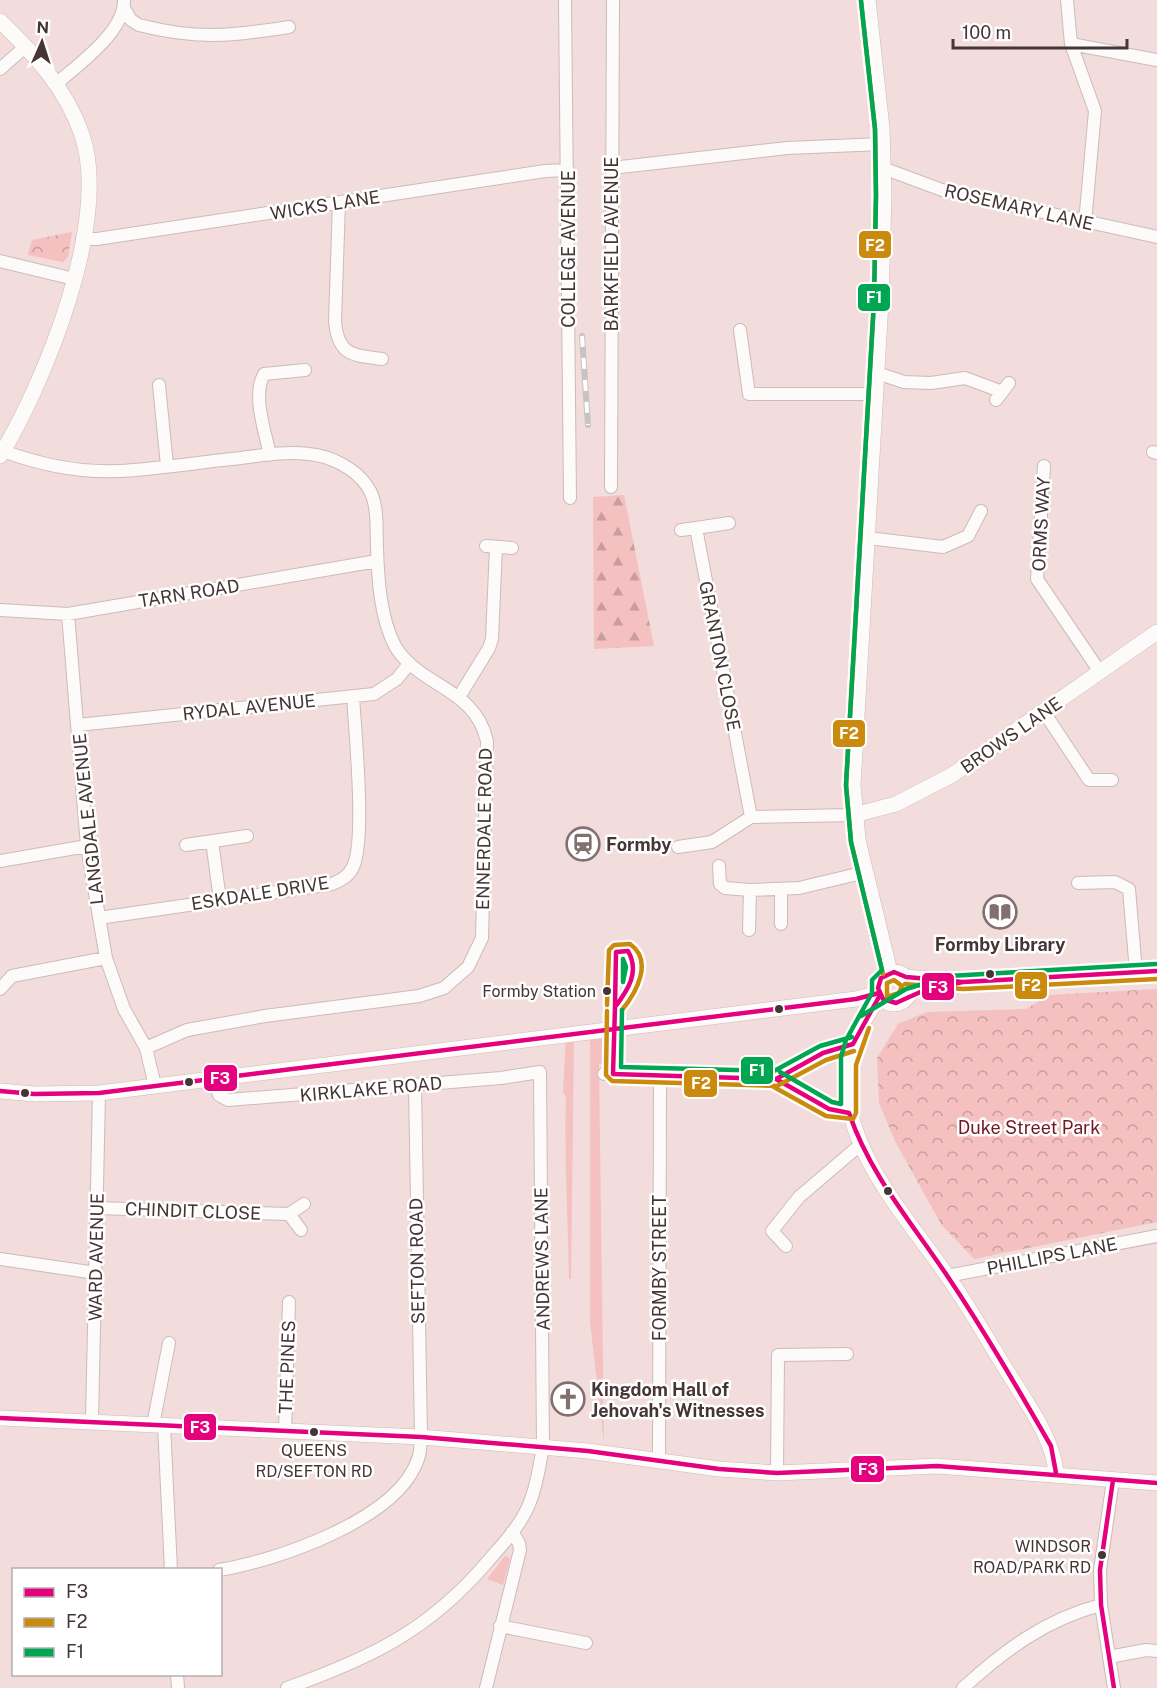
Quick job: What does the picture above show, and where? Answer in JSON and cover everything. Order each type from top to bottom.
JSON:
[{"type":"street","name":"COLLEGE AVENUE","points":[[565,0],[570,498]]},
{"type":"street","name":"BARKFIELD AVENUE","points":[[610,487],[613,0]]},
{"type":"street","points":[[868,0],[883,168],[877,373],[854,815],[890,972]]},
{"type":"street","points":[[1067,0],[1071,44],[1095,111],[1085,223]]},
{"type":"street","points":[[124,4],[131,20],[139,25],[200,37],[289,27]]},
{"type":"street","points":[[57,83],[95,50],[114,28],[124,4]]},
{"type":"street","points":[[0,21],[26,46],[57,83],[83,137],[89,176],[88,204],[82,239],[59,335],[2,454]]},
{"type":"street","points":[[1071,44],[1157,60]]},
{"type":"street","points":[[0,69],[26,46]]},
{"type":"street","points":[[612,168],[787,148],[882,144]]},
{"type":"street","name":"ROSEMARY LANE","points":[[883,168],[942,190],[1157,237]]},
{"type":"street","name":"WICKS LANE","points":[[82,239],[97,239],[545,171],[568,170]]},
{"type":"street","points":[[339,203],[336,339],[341,348],[358,356],[382,358]]},
{"type":"street","points":[[0,261],[74,279]]},
{"type":"street","points":[[740,330],[749,394],[876,394]]},
{"type":"street","points":[[270,454],[263,420],[260,382],[264,374],[305,370]]},
{"type":"street","points":[[877,373],[904,382],[922,383],[965,378],[1002,391]]},
{"type":"street","points":[[159,385],[167,466]]},
{"type":"street","name":"ENNERDALE ROAD","points":[[2,454],[78,471],[118,471],[270,454],[311,454],[332,460],[355,473],[368,486],[375,503],[377,561],[388,626],[395,646],[409,664],[459,697],[484,726],[487,741],[482,938],[468,967],[444,988],[419,996],[265,1016],[187,1030],[146,1048]]},
{"type":"street","name":"ORMS WAY","points":[[1044,466],[1037,579],[1100,672]]},
{"type":"street","points":[[868,538],[943,547],[968,536],[981,511]]},
{"type":"street","points":[[681,530],[729,522]]},
{"type":"street","name":"GRANTON CLOSE","points":[[696,528],[751,817]]},
{"type":"street","points":[[459,697],[489,648],[492,639],[491,547],[512,548]]},
{"type":"street","name":"TARN ROAD","points":[[0,610],[68,614],[377,561]]},
{"type":"street","name":"LANGDALE AVENUE","points":[[68,614],[87,846],[106,958],[124,1008],[146,1048],[155,1086]]},
{"type":"street","name":"BROWS LANE","points":[[854,815],[896,804],[952,775],[1157,632]]},
{"type":"street","name":"RYDAL AVENUE","points":[[78,725],[374,694],[387,688],[409,664]]},
{"type":"street","name":"ESKDALE DRIVE","points":[[99,918],[332,884],[344,878],[352,869],[357,856],[358,810],[353,696]]},
{"type":"street","points":[[1044,712],[1089,780],[1112,780]]},
{"type":"street","points":[[678,847],[712,842],[751,817],[854,815]]},
{"type":"street","points":[[186,845],[247,836]]},
{"type":"street","points":[[212,842],[220,900]]},
{"type":"street","points":[[0,861],[87,846]]},
{"type":"street","points":[[719,866],[720,884],[725,888],[750,890],[799,888],[866,872]]},
{"type":"street","points":[[1078,883],[1115,882],[1129,889],[1136,972]]},
{"type":"street","points":[[749,930],[750,890]]},
{"type":"street","points":[[781,890],[782,924]]},
{"type":"street","points":[[0,989],[12,976],[106,958]]},
{"type":"street","points":[[884,997],[901,1002],[908,996],[927,989],[963,982],[1157,971]]},
{"type":"street","points":[[963,982],[906,977],[898,972],[890,972],[881,978],[884,997],[865,1022],[853,1044],[847,1076],[849,1113],[860,1145],[902,1212],[947,1276],[1051,1446],[1056,1473]]},
{"type":"street","points":[[906,977],[910,986],[908,996]]},
{"type":"street","name":"KIRKLAKE ROAD","points":[[0,1091],[34,1094],[99,1093],[884,997]]},
{"type":"street","points":[[604,1074],[776,1079],[796,1070],[824,1050],[853,1044]]},
{"type":"street","name":"KIRKLAKE ROAD","points":[[214,1079],[219,1095],[228,1100],[501,1078],[540,1072]]},
{"type":"street","name":"ANDREWS LANE","points":[[286,1688],[380,1651],[436,1615],[468,1585],[512,1532],[527,1510],[534,1490],[543,1447],[540,1072]]},
{"type":"street","name":"FORMBY STREET","points":[[658,1460],[660,1076]]},
{"type":"street","points":[[776,1079],[829,1109],[849,1113]]},
{"type":"street","name":"SEFTON ROAD","points":[[222,1568],[271,1558],[330,1535],[384,1502],[410,1474],[418,1459],[421,1437],[415,1085]]},
{"type":"street","name":"WARD AVENUE","points":[[92,1421],[99,1093]]},
{"type":"street","points":[[786,1246],[772,1231],[799,1197],[860,1145]]},
{"type":"street","points":[[302,1230],[289,1214],[304,1204]]},
{"type":"street","name":"CHINDIT CLOSE","points":[[97,1208],[289,1214]]},
{"type":"street","name":"PHILLIPS LANE","points":[[947,1276],[1157,1236]]},
{"type":"street","points":[[0,1259],[96,1273]]},
{"type":"street","name":"THE PINES","points":[[285,1431],[289,1302]]},
{"type":"street","points":[[169,1343],[159,1425],[171,1568]]},
{"type":"street","points":[[777,1473],[778,1354],[848,1354]]},
{"type":"street","points":[[0,1418],[421,1437],[588,1451],[719,1469],[777,1473],[936,1466],[1056,1473],[1157,1483]]},
{"type":"street","points":[[1113,1480],[1100,1570],[1101,1605],[1114,1688]]},
{"type":"street","points":[[486,1688],[520,1550],[519,1543],[512,1532]]},
{"type":"street","points":[[963,1688],[1003,1652],[1039,1628],[1079,1611],[1101,1605]]},
{"type":"street","points":[[500,1626],[586,1643]]},
{"type":"street","points":[[1109,1657],[1146,1650],[1157,1651]]},
{"type":"green space","points":[[72,232],[68,257],[63,262],[28,255],[32,240]]},
{"type":"green space","points":[[624,495],[654,646],[594,649],[593,497]]},
{"type":"green space","name":"Duke Street Park","points":[[1157,989],[1157,1222],[974,1259],[941,1224],[895,1141],[879,1103],[877,1058],[898,1024],[927,1012],[1026,1009],[1049,995]]},
{"type":"green space","points":[[608,1030],[608,1063],[599,1064],[604,1443],[590,1322],[590,1032]]},
{"type":"green space","points":[[574,1035],[571,1279],[569,1279],[566,1097],[563,1092],[566,1036]]},
{"type":"green space","points":[[505,1556],[510,1558],[503,1585],[487,1579]]},
{"type":"railway","points":[[582,336],[588,425]]},
{"type":"transit line","name":"F2","points":[[861,1],[875,129],[874,301],[846,785],[851,842],[883,974]]},
{"type":"transit line","name":"F1","points":[[780,1072],[832,1102],[841,1104],[841,1057],[846,1040],[872,993],[872,980],[882,970],[851,842],[846,785],[874,301],[875,129],[861,1]]},
{"type":"transit line","name":"F2","points":[[607,1005],[609,950],[614,945],[630,944],[637,951],[642,968],[633,995],[622,1010]]},
{"type":"transit line","name":"F3","points":[[628,951],[633,973],[628,987],[615,1007],[616,952],[628,951]]},
{"type":"transit line","name":"F1","points":[[623,959],[626,967],[623,982],[623,959]]},
{"type":"transit line","name":"F1","points":[[861,1016],[906,989],[949,976],[1156,964]]},
{"type":"transit line","name":"F3","points":[[963,982],[1157,971]]},
{"type":"transit line","name":"F3","points":[[894,972],[906,977],[963,982],[927,989],[896,1003],[883,999],[878,988],[881,978],[894,972]]},
{"type":"transit line","name":"F2","points":[[905,984],[963,989],[1157,979]]},
{"type":"transit line","name":"F2","points":[[894,980],[902,986],[899,993],[887,997],[887,983],[894,980]]},
{"type":"transit line","name":"F3","points":[[0,1091],[34,1094],[99,1093],[856,999],[879,993]]},
{"type":"transit line","name":"F3","points":[[615,1007],[613,1074],[776,1079],[823,1053],[853,1044],[880,995]]},
{"type":"transit line","name":"F1","points":[[622,1010],[621,1067],[774,1071],[820,1046],[852,1037]]},
{"type":"transit line","name":"F2","points":[[607,1011],[606,1075],[612,1081],[777,1086],[826,1060],[854,1051]]},
{"type":"transit line","name":"F2","points":[[772,1086],[826,1116],[853,1119],[856,1113],[856,1065],[869,1028]]},
{"type":"transit line","name":"F3","points":[[776,1079],[829,1109],[849,1113],[880,1178],[975,1319],[1051,1446],[1056,1473]]},
{"type":"transit line","name":"F3","points":[[0,1418],[421,1437],[588,1451],[719,1469],[777,1473],[937,1466],[1157,1483]]},
{"type":"transit line","name":"F3","points":[[1113,1480],[1100,1570],[1101,1605],[1114,1688]]},
{"type":"place","name":"Formby","points":[[583,844]]},
{"type":"place","name":"Formby Library","points":[[1000,912]]},
{"type":"place","name":"Formby Station","points":[[607,991]]},
{"type":"place","name":"Kingdom Hall of Jehovah's Witnesses","points":[[568,1399]]},
{"type":"place","name":"QUEENS RD/SEFTON RD","points":[[314,1432]]},
{"type":"place","name":"WINDSOR ROAD/PARK RD","points":[[1102,1555]]}]
